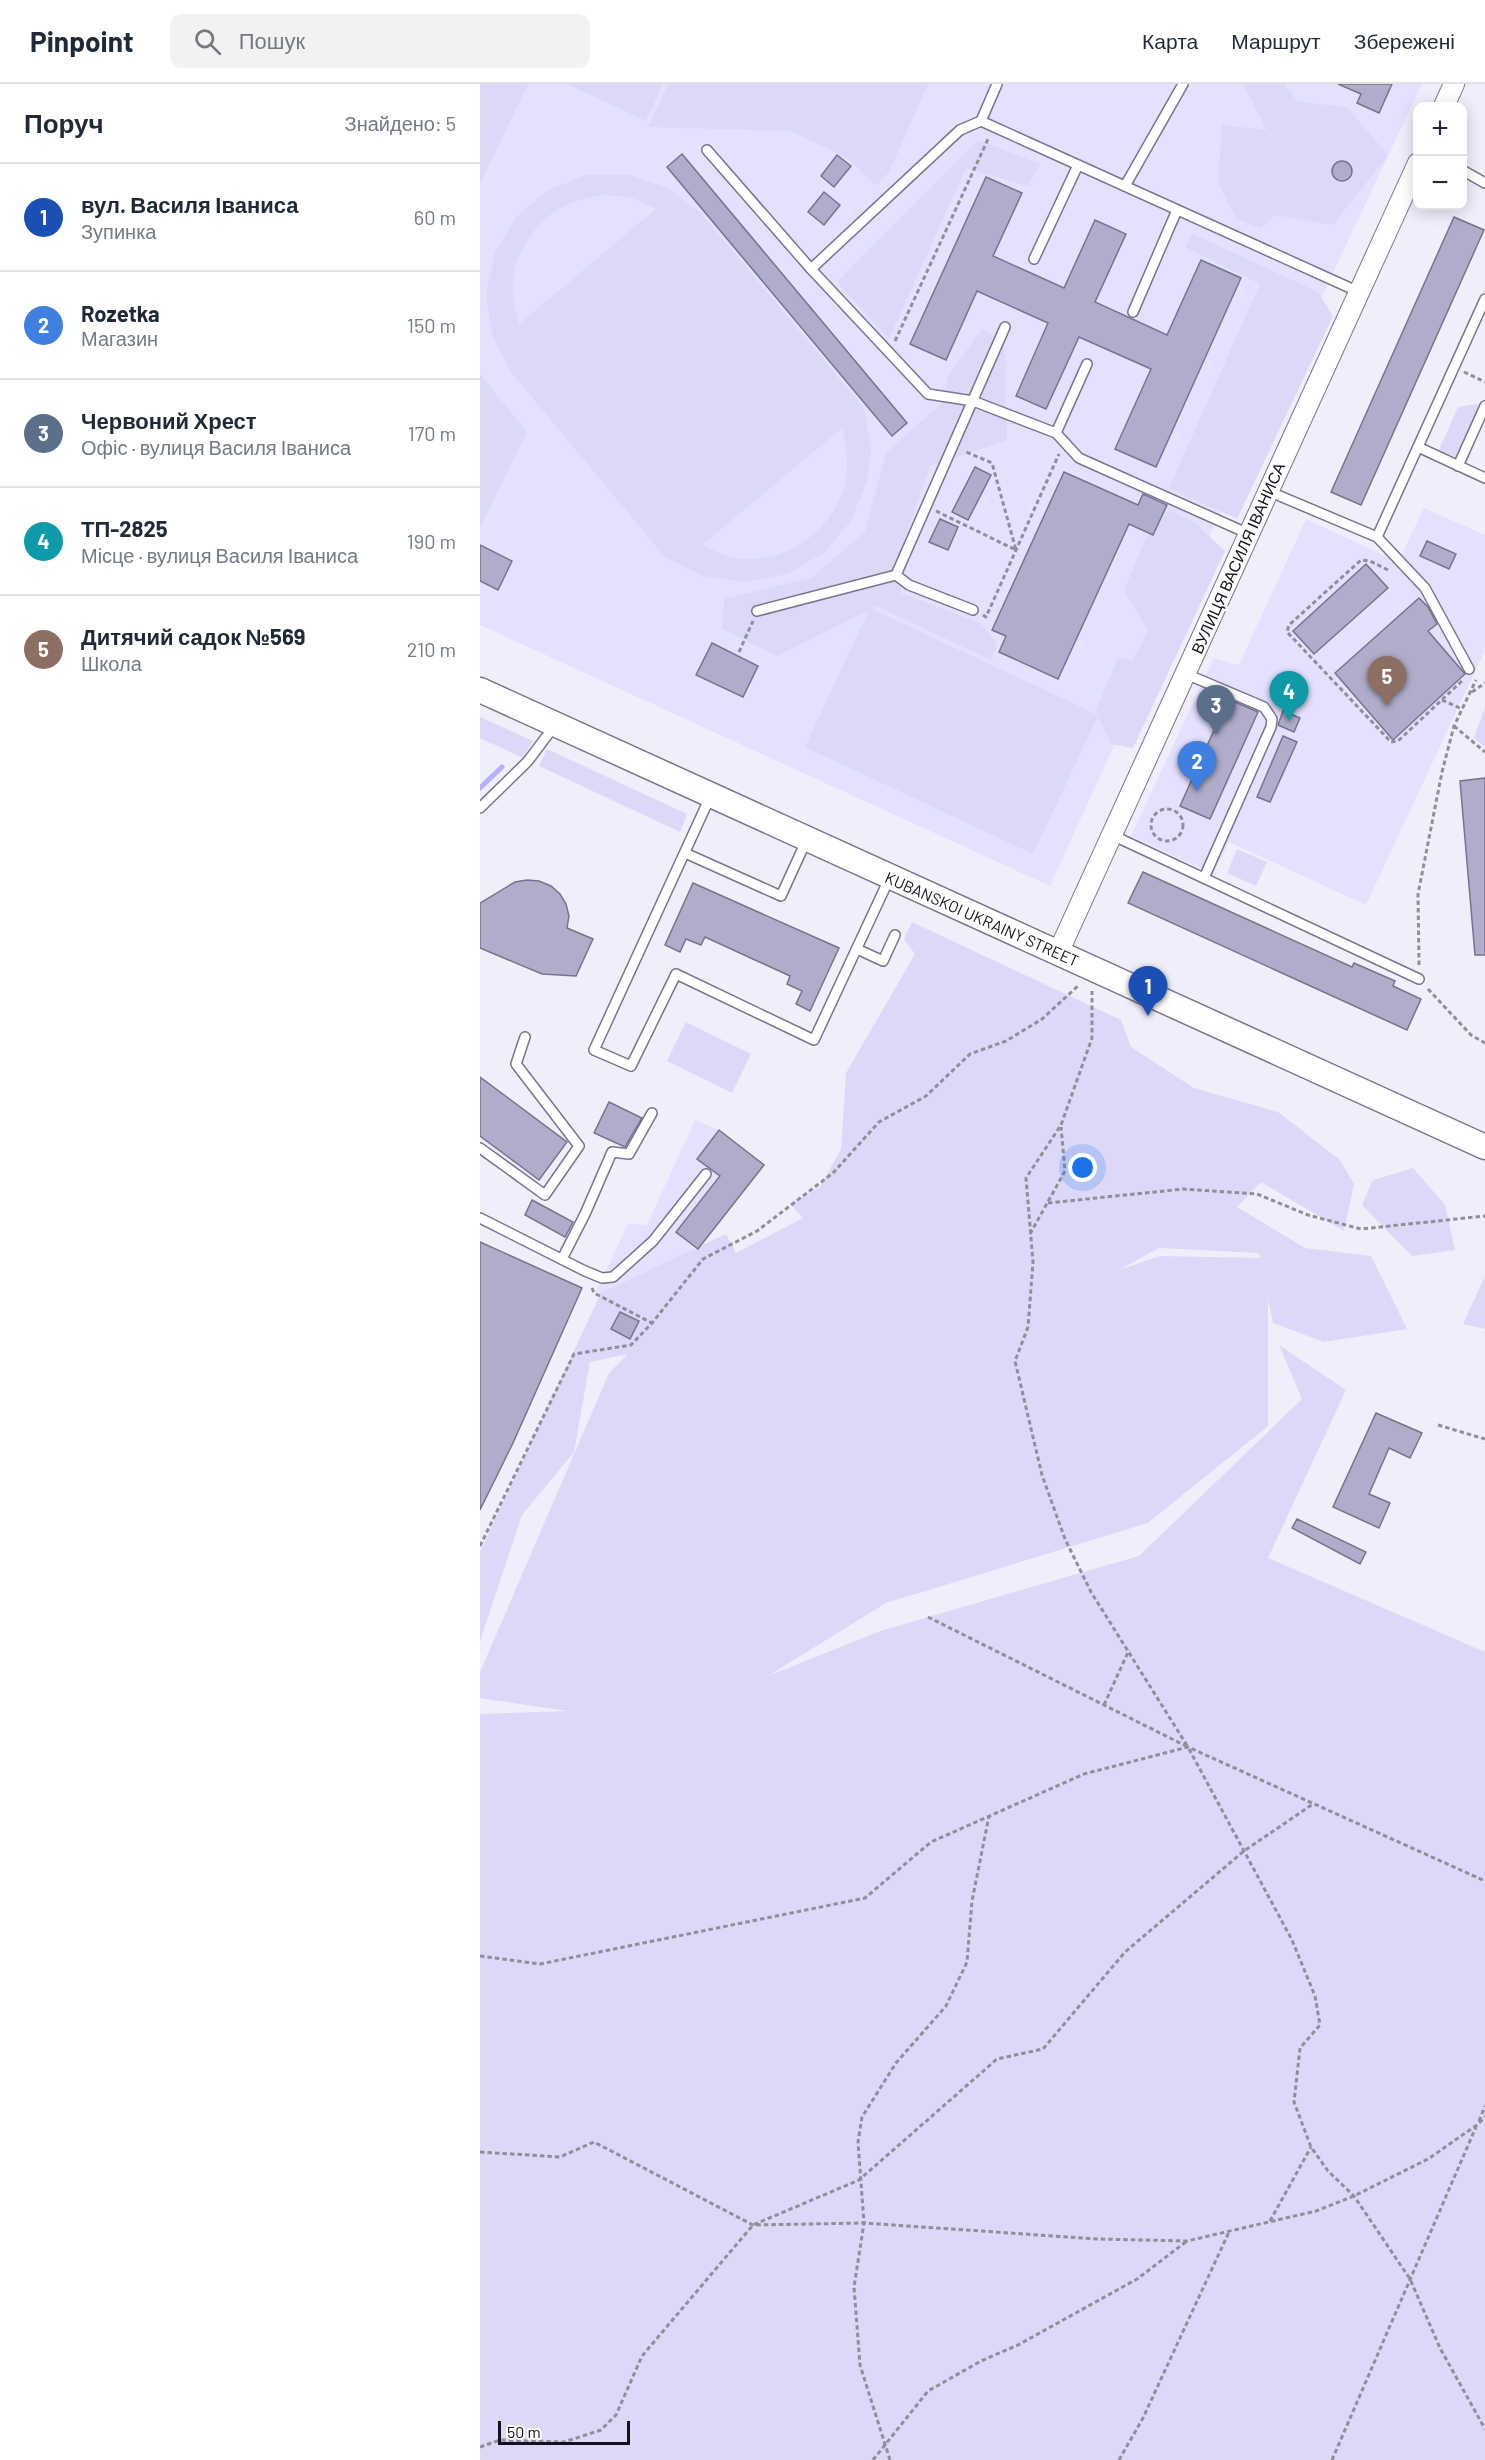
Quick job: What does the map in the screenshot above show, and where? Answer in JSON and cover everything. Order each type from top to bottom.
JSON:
[{"type":"street","points":[[1446,102],[1454,84]]},
{"type":"street","name":"ВУЛИЦЯ ВАСИЛЯ ІВАНИСА","points":[[1058,953],[1413,174]]},
{"type":"street","name":"KUBANSKOI UKRAINY STREET","points":[[480,690],[1485,1147]]},
{"type":"lane","points":[[811,269],[960,130],[981,121],[997,84]]},
{"type":"lane","points":[[1125,186],[1183,84]]},
{"type":"lane","points":[[981,121],[1359,292]]},
{"type":"lane","points":[[707,150],[811,269],[928,393],[973,401],[1056,433],[1079,458],[1248,534]]},
{"type":"lane","points":[[1034,259],[1078,165]]},
{"type":"lane","points":[[1467,173],[1485,183]]},
{"type":"lane","points":[[1133,312],[1177,210]]},
{"type":"lane","points":[[1377,537],[1485,299]]},
{"type":"lane","points":[[896,575],[1005,327]]},
{"type":"lane","points":[[1056,433],[1087,364]]},
{"type":"lane","points":[[1458,466],[1485,406]]},
{"type":"lane","points":[[1418,447],[1485,478]]},
{"type":"lane","points":[[1268,491],[1377,537],[1425,588],[1468,669]]},
{"type":"lane","points":[[896,575],[909,585],[973,610]]},
{"type":"lane","points":[[757,611],[896,575]]},
{"type":"lane","points":[[1186,674],[1264,707],[1272,719],[1271,727],[1204,878]]},
{"type":"lane","points":[[480,808],[528,761],[555,724]]},
{"type":"lane","points":[[711,795],[594,1050],[631,1066],[676,974],[814,1040],[890,877]]},
{"type":"lane","points":[[1112,835],[1419,979]]},
{"type":"lane","points":[[685,853],[782,896],[807,839]]},
{"type":"lane","points":[[856,949],[883,961],[895,935]]},
{"type":"lane","points":[[480,1148],[545,1195],[579,1146],[516,1064],[525,1037]]},
{"type":"lane","points":[[562,1259],[612,1152],[629,1154],[652,1113]]},
{"type":"lane","points":[[480,1218],[585,1271],[602,1278],[614,1277],[653,1241],[706,1174]]},
{"type":"path","points":[[889,353],[994,127]]},
{"type":"path","points":[[1454,367],[1485,382]]},
{"type":"path","points":[[973,610],[986,617],[1065,442]]},
{"type":"path","points":[[953,446],[992,463],[1016,550]]},
{"type":"path","points":[[926,507],[1016,550]]},
{"type":"path","points":[[1425,588],[1370,561],[1361,560],[1289,625],[1287,632],[1391,742],[1398,741],[1442,700],[1467,676],[1468,669]]},
{"type":"path","points":[[740,652],[757,611]]},
{"type":"path","points":[[1480,671],[1454,726],[1442,772],[1419,894],[1419,979],[1472,1035],[1485,1043]]},
{"type":"path","points":[[1470,693],[1485,683]]},
{"type":"path","points":[[1442,700],[1462,709]]},
{"type":"path","points":[[1454,726],[1485,752]]},
{"type":"path","points":[[1162,809],[1174,810],[1183,821],[1180,834],[1171,840],[1159,839],[1152,830],[1153,817],[1162,809]]},
{"type":"path","points":[[480,1546],[574,1354],[631,1345],[652,1323],[703,1259],[757,1231],[832,1173],[879,1122],[926,1096],[970,1054],[1006,1041],[1042,1019],[1081,983]]},
{"type":"path","points":[[1092,986],[1092,1038],[1061,1125],[1026,1178],[1033,1262],[1028,1327],[1015,1361],[1042,1475],[1065,1539],[1091,1592],[1188,1747],[1292,1940],[1315,1996],[1320,2025],[1300,2048],[1294,2102],[1311,2147],[1328,2171],[1354,2196],[1410,2279],[1440,2348],[1485,2429]]},
{"type":"path","points":[[1030,1236],[1065,1171],[1061,1125]]},
{"type":"path","points":[[1048,1203],[1183,1189],[1257,1194],[1308,1215],[1361,1229],[1485,1216]]},
{"type":"path","points":[[585,1271],[594,1293],[652,1323]]},
{"type":"path","points":[[1438,1425],[1485,1439]]},
{"type":"path","points":[[928,1617],[1188,1747],[1485,1881]]},
{"type":"path","points":[[1104,1705],[1129,1650]]},
{"type":"path","points":[[480,1956],[540,1964],[865,1898],[931,1842],[1084,1773],[1188,1747]]},
{"type":"path","points":[[480,2447],[500,2440],[564,2442],[601,2430],[616,2415],[642,2356],[753,2225],[859,2180],[997,2059],[1043,2049],[1125,1952],[1244,1851],[1313,1804]]},
{"type":"path","points":[[890,2460],[860,2365],[854,2287],[864,2223],[859,2180],[858,2142],[862,2117],[896,2063],[946,2006],[967,1962],[972,1901],[988,1816]]},
{"type":"path","points":[[1332,2460],[1485,2106]]},
{"type":"path","points":[[480,2152],[560,2157],[594,2142],[753,2225],[864,2223],[1097,2239],[1187,2241],[1316,2211],[1354,2196],[1428,2158],[1477,2125],[1485,2117]]},
{"type":"path","points":[[1269,2222],[1311,2147]]},
{"type":"path","points":[[1119,2460],[1143,2418],[1229,2232]]},
{"type":"path","points":[[873,2460],[928,2391],[981,2361],[1018,2345],[1137,2279],[1187,2241]]},
{"type":"shaded area","points":[[480,84],[1422,84],[1216,521],[1050,886],[480,625]]},
{"type":"shaded area","points":[[480,84],[528,84],[480,184]]},
{"type":"shaded area","points":[[567,84],[663,84],[646,121]]},
{"type":"shaded area","points":[[668,84],[928,84],[889,172],[876,186],[847,158],[791,131],[648,127]]},
{"type":"shaded area","points":[[1243,84],[1284,84],[1298,102],[1347,107],[1388,155],[1333,225],[1275,215],[1261,228],[1236,219],[1218,182],[1222,125],[1267,130]]},
{"type":"shaded area","points":[[978,140],[1040,164],[1028,186],[966,168],[889,339],[837,282]]},
{"type":"shaded area","points":[[587,175],[629,175],[668,188],[701,213],[864,408],[871,449],[867,481],[851,521],[824,553],[787,574],[745,582],[703,576],[665,557],[511,372],[492,335],[486,294],[495,253],[516,217],[548,190]],"holes":[[[601,195],[630,197],[656,209],[519,324],[513,299],[513,282],[516,267],[528,239],[548,216],[561,208]],[[842,428],[847,466],[844,488],[837,505],[814,534],[783,553],[765,558],[747,559],[728,556],[702,545]]]},
{"type":"shaded area","points":[[1193,234],[1318,292],[1333,316],[1237,519],[1169,488],[1260,284],[1185,247]]},
{"type":"shaded area","points":[[982,329],[1004,341],[1007,440],[930,466],[901,549],[901,593],[980,623],[997,643],[991,660],[876,606],[872,609],[1098,715],[1096,710],[1118,658],[1133,660],[1148,631],[1124,590],[1145,540],[1169,510],[1194,522],[1225,551],[1133,748],[1111,744],[1098,716],[1033,854],[805,747],[869,610],[777,656],[722,629],[724,599],[811,578],[865,532],[886,453],[944,401],[948,376]]},
{"type":"shaded area","points":[[480,374],[527,432],[480,528]]},
{"type":"shaded area","points":[[1485,403],[1485,420],[1480,417],[1461,459],[1439,450],[1458,407]]},
{"type":"shaded area","points":[[1424,508],[1485,535],[1485,650],[1366,905],[1229,842],[1213,874],[1131,836],[1214,658],[1239,665],[1306,519],[1398,562]]},
{"type":"shaded area","points":[[1485,706],[1485,747],[1474,738]]},
{"type":"shaded area","points":[[480,717],[533,741],[523,758],[480,738]]},
{"type":"shaded area","points":[[547,749],[687,814],[680,832],[539,766]]},
{"type":"shaded area","points":[[1237,849],[1267,862],[1256,886],[1227,873]]},
{"type":"shaded area","points":[[912,922],[1121,1020],[1131,1047],[1194,1088],[1278,1112],[1340,1160],[1354,1184],[1344,1231],[1261,1182],[1237,1207],[1305,1248],[1371,1256],[1407,1329],[1324,1342],[1273,1323],[1268,1300],[1268,1426],[1148,1523],[886,1603],[768,1676],[880,1631],[1139,1556],[1302,1399],[1279,1345],[1346,1390],[1268,1558],[1485,1652],[1485,2460],[480,2460],[480,1714],[568,1711],[480,1698],[480,1672],[609,1373],[628,1354],[590,1362],[574,1452],[522,1515],[480,1641],[480,1552],[601,1293],[726,1234],[736,1253],[803,1218],[790,1204],[820,1187],[841,1149],[846,1073],[915,954],[904,939]],"holes":[[[1159,1248],[1259,1253],[1260,1258],[1160,1256],[1119,1270]]]},
{"type":"shaded area","points":[[686,1022],[751,1054],[732,1093],[667,1061]]},
{"type":"shaded area","points":[[695,1120],[719,1130],[764,1165],[698,1249],[693,1246],[688,1265],[650,1319],[596,1292],[628,1224],[647,1225]]},
{"type":"shaded area","points":[[1413,1168],[1445,1205],[1455,1250],[1412,1256],[1362,1205],[1373,1180]]},
{"type":"shaded area","points":[[1485,1276],[1485,1329],[1463,1324]]},
{"type":"building","points":[[1338,84],[1392,84],[1379,113],[1357,103],[1361,94]]},
{"type":"building","points":[[682,154],[907,423],[892,436],[667,167]]},
{"type":"building","points":[[837,155],[851,166],[834,187],[821,176]]},
{"type":"building","points":[[1342,161],[1349,164],[1352,171],[1349,178],[1342,181],[1335,178],[1332,171],[1335,164]]},
{"type":"building","points":[[986,177],[1022,193],[993,256],[1064,288],[1095,220],[1126,234],[1095,302],[1167,335],[1201,260],[1241,278],[1156,467],[1115,449],[1151,369],[1079,337],[1046,409],[1016,396],[1048,323],[977,291],[946,360],[910,344]]},
{"type":"building","points":[[824,192],[840,205],[824,225],[808,212]]},
{"type":"building","points":[[1454,217],[1484,230],[1361,505],[1331,492]]},
{"type":"building","points":[[975,467],[991,475],[968,520],[952,512]]},
{"type":"building","points":[[1064,472],[1138,505],[1143,494],[1167,505],[1153,535],[1129,524],[1058,679],[999,652],[1006,636],[992,630]]},
{"type":"building","points":[[940,519],[958,527],[948,550],[929,542]]},
{"type":"building","points":[[1427,541],[1456,554],[1449,569],[1420,556]]},
{"type":"building","points":[[480,545],[512,561],[498,590],[480,581]]},
{"type":"building","points":[[1366,564],[1388,588],[1314,654],[1293,631]]},
{"type":"building","points":[[1419,598],[1428,607],[1437,624],[1428,631],[1465,674],[1393,740],[1335,673]]},
{"type":"building","points":[[712,643],[758,666],[743,697],[696,675]]},
{"type":"building","points":[[1228,699],[1258,712],[1210,819],[1180,806]]},
{"type":"building","points":[[1283,711],[1300,718],[1294,732],[1278,725]]},
{"type":"building","points":[[1283,736],[1297,742],[1270,802],[1257,797]]},
{"type":"building","points":[[1485,778],[1485,955],[1475,955],[1460,781]]},
{"type":"building","points":[[1143,872],[1352,967],[1354,963],[1395,981],[1393,986],[1421,999],[1407,1030],[1128,903]]},
{"type":"building","points":[[539,881],[551,886],[560,894],[569,916],[567,928],[593,939],[576,976],[542,974],[480,948],[480,903],[515,882]]},
{"type":"building","points":[[693,883],[839,948],[810,1011],[796,1004],[802,991],[787,984],[790,976],[705,937],[701,945],[686,939],[680,952],[665,945]]},
{"type":"building","points":[[480,1077],[567,1142],[539,1180],[480,1136]]},
{"type":"building","points":[[609,1102],[642,1118],[625,1147],[594,1133]]},
{"type":"building","points":[[719,1130],[764,1165],[698,1249],[676,1232],[720,1176],[697,1159]]},
{"type":"building","points":[[532,1200],[573,1222],[565,1237],[525,1215]]},
{"type":"building","points":[[480,1242],[582,1288],[513,1443],[480,1510]]},
{"type":"building","points":[[620,1312],[639,1321],[630,1339],[611,1329]]},
{"type":"building","points":[[1376,1413],[1422,1433],[1410,1458],[1389,1448],[1369,1494],[1390,1503],[1379,1528],[1333,1507]]},
{"type":"building","points":[[1297,1519],[1366,1552],[1360,1564],[1292,1528]]},
{"type":"waterway","points":[[480,788],[502,767]]},
{"type":"place","name":"Дитячий садок №569","points":[[1387,706]]},
{"type":"place","name":"ТП-2825","points":[[1289,721]]},
{"type":"place","name":"Червоний Хрест","points":[[1216,735]]},
{"type":"place","name":"Rozetka","points":[[1197,791]]},
{"type":"place","name":"вул. Василя Іваниса","points":[[1148,1016]]}]
